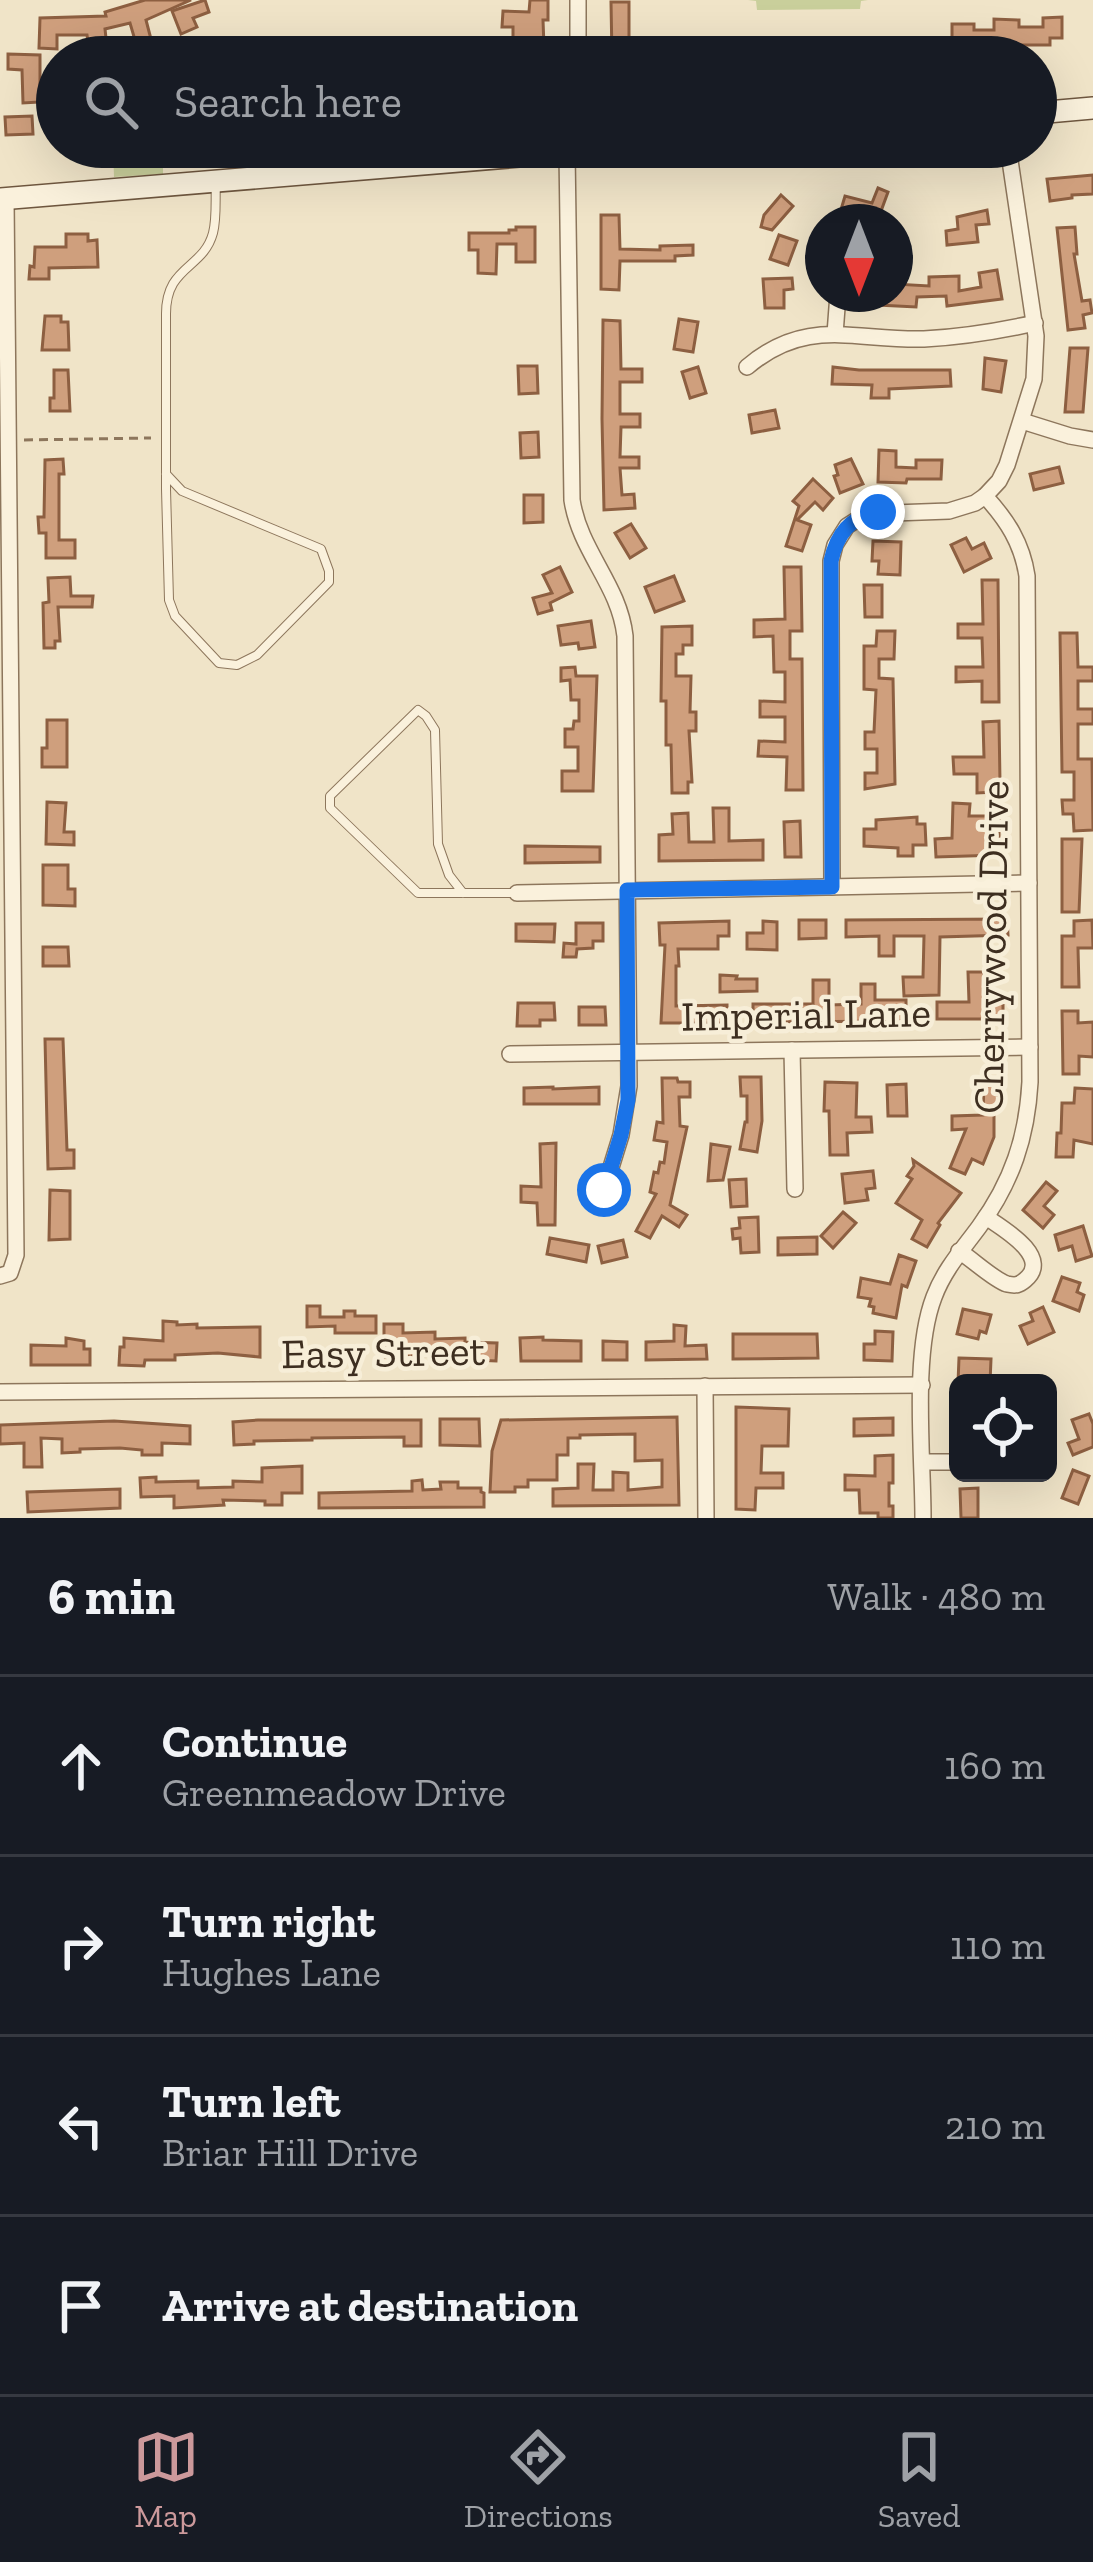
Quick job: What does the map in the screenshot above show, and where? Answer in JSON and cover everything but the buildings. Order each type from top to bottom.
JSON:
[{"type":"main road","points":[[1057,111],[1093,108]]},
{"type":"main road","points":[[3,199],[373,168]]},
{"type":"street","points":[[578,0],[578,36]]},
{"type":"street","points":[[575,168],[572,500],[580,535],[613,593],[623,622],[628,1100],[604,1190]]},
{"type":"street","points":[[832,887],[831,561],[848,526],[866,514],[949,511],[975,503],[999,481],[1037,366],[1011,168]]},
{"type":"street","points":[[3,199],[8,1102],[16,1255],[5,1274]]},
{"type":"street","points":[[835,334],[837,312]]},
{"type":"street","points":[[747,367],[764,352],[796,337],[941,338],[1035,323]]},
{"type":"street","points":[[1022,421],[1093,440]]},
{"type":"street","name":"Cherrywood Drive","points":[[923,1518],[923,1342],[931,1304],[944,1273],[1002,1194],[1020,1152],[1029,1109],[1027,576],[1016,537],[986,496]]},
{"type":"street","points":[[517,892],[1029,883]]},
{"type":"street","name":"Imperial Lane","points":[[510,1054],[1030,1047]]},
{"type":"street","points":[[792,1050],[795,1189]]},
{"type":"street","points":[[959,1251],[1008,1284],[1022,1283],[1029,1276],[1033,1266],[1029,1251],[986,1217]]},
{"type":"street","name":"Easy Street","points":[[0,1393],[922,1385]]},
{"type":"street","points":[[705,1386],[706,1518]]},
{"type":"street","points":[[923,1462],[949,1462]]},
{"type":"lane","points":[[166,474],[193,496],[321,549],[326,560],[329,582],[257,656],[237,665],[219,663],[176,616],[169,600],[166,474],[166,298],[214,232],[216,182]]},
{"type":"lane","points":[[463,893],[449,875],[438,844],[435,730],[418,710],[331,796],[329,804],[418,893],[463,893],[517,892]]},
{"type":"path","points":[[24,440],[151,438]]},
{"type":"green space","points":[[748,0],[868,0],[861,1],[860,9],[757,10],[756,1]]},
{"type":"green space","points":[[114,168],[163,168],[163,174],[114,177]]},
{"type":"route","points":[[604,1190],[628,1100],[627,890],[832,887],[831,561],[838,538],[848,526],[878,512]]}]
